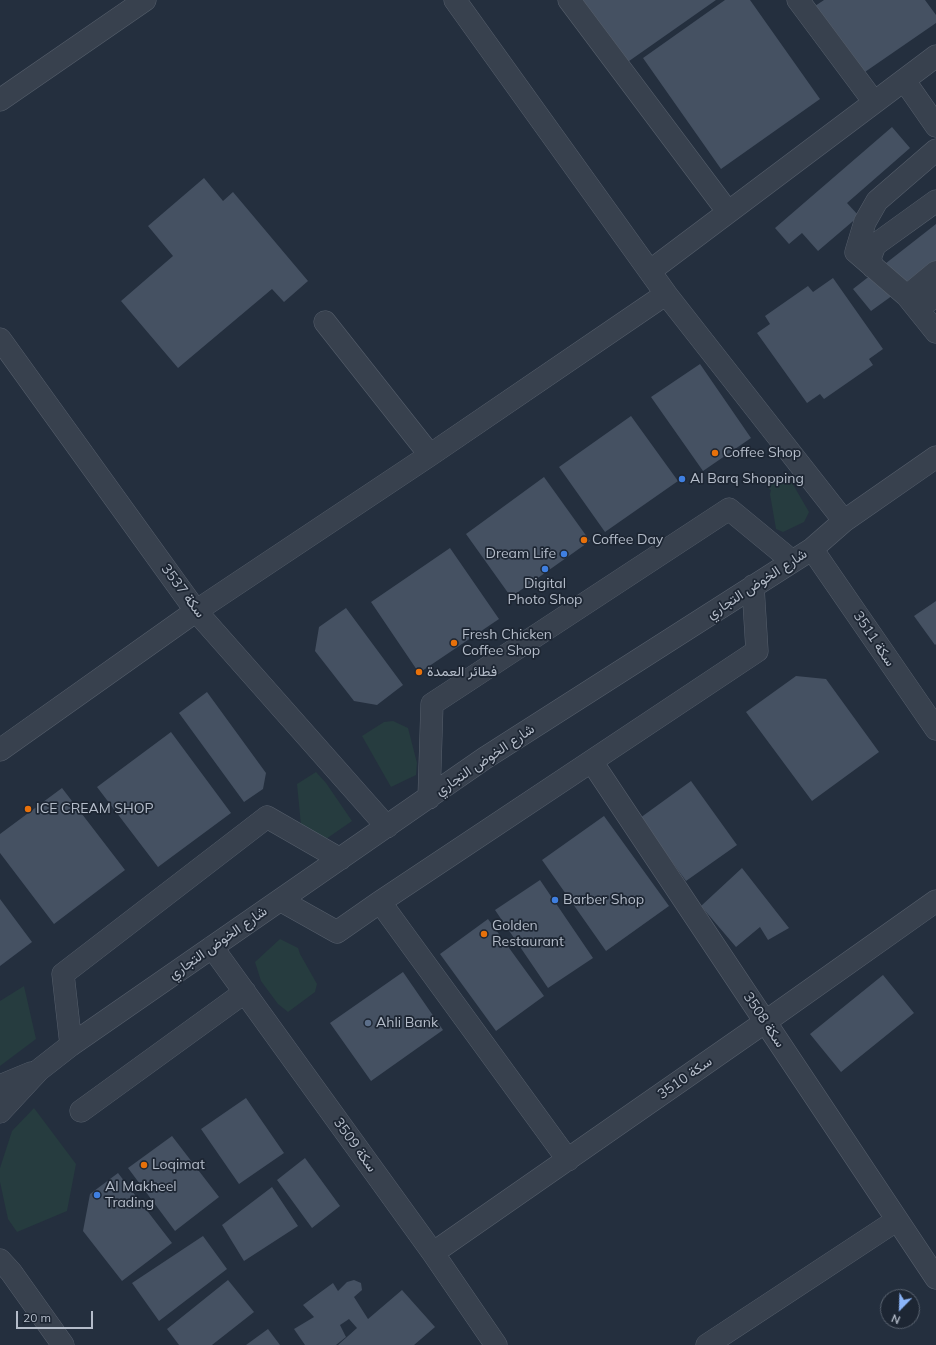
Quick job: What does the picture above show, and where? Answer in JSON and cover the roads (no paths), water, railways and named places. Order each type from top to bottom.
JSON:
[{"type":"street","points":[[0,100],[145,0]]},
{"type":"street","points":[[455,0],[666,294],[844,521]]},
{"type":"street","points":[[569,0],[728,212]]},
{"type":"street","points":[[798,0],[874,102]]},
{"type":"street","points":[[650,271],[936,56]]},
{"type":"street","points":[[904,80],[936,126]]},
{"type":"street","points":[[925,317],[856,252],[865,222],[877,201],[936,150]]},
{"type":"street","points":[[873,267],[870,258],[875,245],[936,202]]},
{"type":"street","points":[[925,317],[936,272]]},
{"type":"street","points":[[0,750],[196,611],[430,455],[666,294]]},
{"type":"street","points":[[925,317],[936,295]]},
{"type":"street","points":[[325,322],[430,455]]},
{"type":"street","name":"سكة 3537","points":[[0,338],[196,611],[386,827]]},
{"type":"street","name":"شارع الخوض التجاري","points":[[0,1112],[39,1070],[212,947],[485,758],[812,549],[844,521],[936,457]]},
{"type":"street","points":[[429,798],[432,704],[729,509],[792,562]]},
{"type":"street","name":"سكة 3511","points":[[812,549],[936,729]]},
{"type":"street","points":[[280,900],[337,932],[757,651],[753,586]]},
{"type":"street","name":"سكة 3508","points":[[592,762],[936,1278]]},
{"type":"street","points":[[71,1046],[63,974],[267,817],[340,859]]},
{"type":"street","name":"سكة 3510","points":[[433,1253],[568,1160],[936,901]]},
{"type":"street","points":[[380,902],[568,1160]]},
{"type":"street","name":"سكة 3509","points":[[212,947],[433,1253],[496,1345]]},
{"type":"street","points":[[81,1111],[245,992]]},
{"type":"street","name":"شارع الخوض التجاري","points":[[0,1086],[39,1070]]},
{"type":"street","points":[[707,1345],[897,1220]]},
{"type":"street","points":[[0,1250],[5,1266],[64,1345]]},
{"type":"place","name":"Coffee Shop","points":[[715,453]]},
{"type":"place","name":"Al Barq Shopping","points":[[682,479]]},
{"type":"place","name":"Coffee Day","points":[[584,540]]},
{"type":"place","name":"Dream Life","points":[[564,554]]},
{"type":"place","name":"Digital Photo Shop","points":[[545,569]]},
{"type":"place","name":"Fresh Chicken Coffee Shop","points":[[454,643]]},
{"type":"place","name":"فطائر العمدة","points":[[419,672]]},
{"type":"place","name":"ICE CREAM SHOP","points":[[28,809]]},
{"type":"place","name":"Barber Shop","points":[[555,900]]},
{"type":"place","name":"Golden Restaurant","points":[[484,934]]},
{"type":"place","name":"Ahli Bank","points":[[368,1023]]},
{"type":"place","name":"Loqimat","points":[[144,1165]]},
{"type":"place","name":"Al Makheel Trading","points":[[97,1195]]}]
